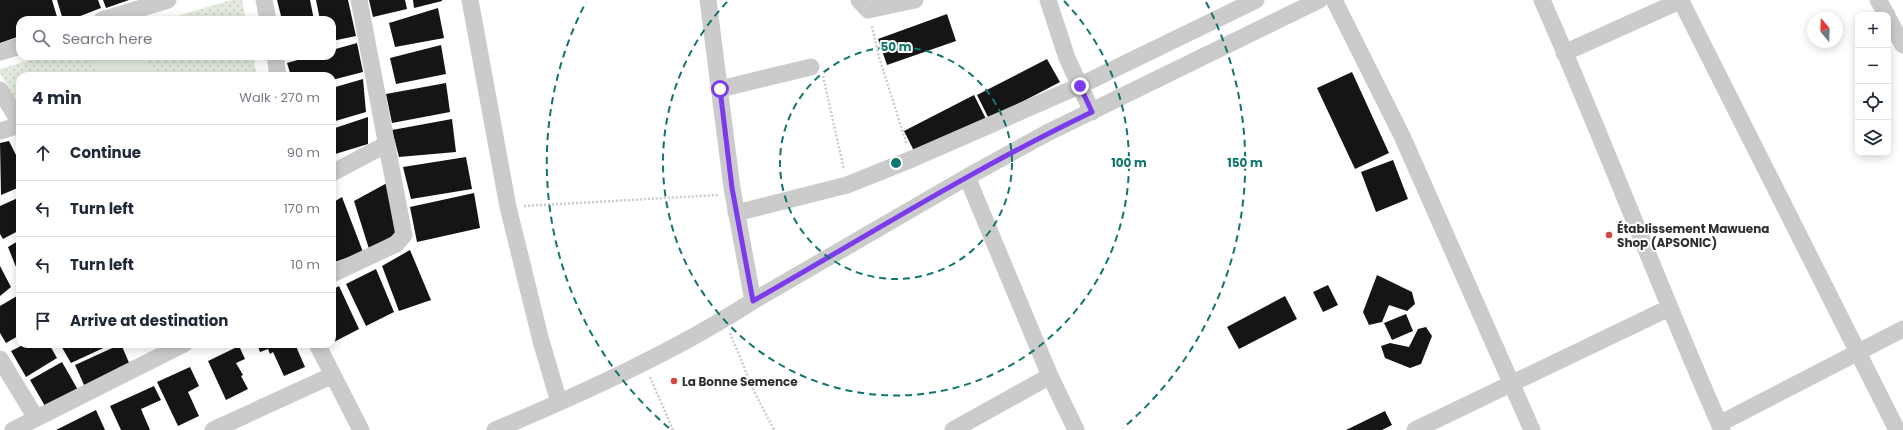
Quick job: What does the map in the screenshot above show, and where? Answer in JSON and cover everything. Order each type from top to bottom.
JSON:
[{"type":"street","points":[[115,16],[168,0]]},
{"type":"street","points":[[264,0],[267,16]]},
{"type":"street","points":[[336,272],[396,244],[404,235],[359,0]]},
{"type":"street","points":[[470,0],[508,207],[541,341],[559,402]]},
{"type":"street","points":[[708,0],[732,188],[753,301]]},
{"type":"street","points":[[863,5],[915,0]]},
{"type":"street","points":[[1048,0],[1067,58],[1092,112]]},
{"type":"street","points":[[736,214],[847,185],[912,159],[1080,86],[1256,0]]},
{"type":"street","points":[[494,430],[525,424],[559,402],[643,362],[724,320],[753,301],[967,177],[1047,133],[1318,0]]},
{"type":"street","points":[[1334,0],[1402,136],[1532,430]]},
{"type":"street","points":[[1542,0],[1606,149],[1669,308],[1720,427],[1857,352],[1903,329]]},
{"type":"street","points":[[1564,53],[1681,0],[1897,430]]},
{"type":"street","points":[[1878,0],[1885,12]]},
{"type":"street","points":[[1891,23],[1903,45]]},
{"type":"street","points":[[0,52],[16,47]]},
{"type":"street","points":[[276,60],[277,72]]},
{"type":"street","points":[[720,89],[811,67]]},
{"type":"street","points":[[0,90],[16,117]]},
{"type":"street","points":[[0,131],[16,125]]},
{"type":"street","points":[[336,171],[387,144]]},
{"type":"street","points":[[967,177],[1050,376],[1076,430]]},
{"type":"street","points":[[1415,430],[1669,308]]},
{"type":"street","points":[[12,430],[36,418],[152,351],[166,348]]},
{"type":"street","points":[[319,348],[361,430]]},
{"type":"street","points":[[0,358],[36,418]]},
{"type":"street","points":[[213,430],[333,375]]},
{"type":"street","points":[[953,430],[1050,376]]},
{"type":"path","points":[[863,5],[912,159]]},
{"type":"path","points":[[811,67],[819,69],[824,77],[847,185]]},
{"type":"path","points":[[508,207],[640,198],[716,196],[732,188]]},
{"type":"path","points":[[724,320],[753,389],[774,430]]},
{"type":"path","points":[[643,362],[673,430]]},
{"type":"shaded area","points":[[231,0],[242,0],[245,16],[177,16]]},
{"type":"shaded area","points":[[30,60],[254,60],[256,72],[16,72],[16,101],[0,73],[0,69]]},
{"type":"shaded area","points":[[93,60],[148,60],[152,72],[97,72]]},
{"type":"building","points":[[0,0],[52,0],[57,16],[16,16],[16,37],[0,43]]},
{"type":"building","points":[[57,0],[98,0],[101,8],[80,16],[62,16]]},
{"type":"building","points":[[103,0],[129,0],[106,8]]},
{"type":"building","points":[[277,0],[310,0],[313,16],[281,16]]},
{"type":"building","points":[[316,0],[348,0],[356,36],[336,40],[336,16],[319,16]]},
{"type":"building","points":[[369,0],[405,0],[407,9],[373,17]]},
{"type":"building","points":[[413,0],[442,0],[442,1],[414,8]]},
{"type":"building","points":[[438,8],[444,38],[395,47],[389,23]]},
{"type":"building","points":[[947,14],[956,41],[887,65],[878,39]]},
{"type":"building","points":[[357,43],[363,72],[336,79],[336,72],[290,72],[287,63],[298,60],[336,60],[336,49]]},
{"type":"building","points":[[441,45],[446,74],[396,84],[390,58]]},
{"type":"building","points":[[1047,59],[1060,82],[989,119],[977,95]]},
{"type":"building","points":[[1352,72],[1389,153],[1355,169],[1317,88]]},
{"type":"building","points":[[363,79],[366,112],[336,121],[336,87]]},
{"type":"building","points":[[446,83],[450,112],[392,123],[386,94]]},
{"type":"building","points":[[974,95],[986,119],[916,155],[904,131]]},
{"type":"building","points":[[368,117],[368,144],[336,154],[336,128]]},
{"type":"building","points":[[452,119],[456,152],[399,157],[392,130]]},
{"type":"building","points":[[9,141],[16,155],[16,189],[1,195],[0,143]]},
{"type":"building","points":[[466,157],[472,189],[411,199],[403,167]]},
{"type":"building","points":[[1393,160],[1408,199],[1376,212],[1361,172]]},
{"type":"building","points":[[387,183],[398,233],[369,249],[354,201]]},
{"type":"building","points":[[474,193],[480,228],[417,242],[410,207]]},
{"type":"building","points":[[342,197],[363,252],[336,262],[336,201]]},
{"type":"building","points":[[16,199],[16,232],[3,239],[0,234],[0,206]]},
{"type":"building","points":[[16,242],[16,267],[8,247]]},
{"type":"building","points":[[410,250],[431,300],[399,311],[382,266]]},
{"type":"building","points":[[0,266],[11,287],[0,296]]},
{"type":"building","points":[[376,269],[394,312],[366,326],[346,284]]},
{"type":"building","points":[[1377,275],[1412,292],[1415,304],[1407,311],[1389,305],[1382,322],[1369,325],[1363,312]]},
{"type":"building","points":[[1328,285],[1338,305],[1323,312],[1313,292]]},
{"type":"building","points":[[339,286],[359,329],[336,341],[336,288]]},
{"type":"building","points":[[1285,296],[1297,319],[1239,349],[1227,327]]},
{"type":"building","points":[[16,297],[16,337],[6,343],[0,333],[0,306]]},
{"type":"building","points":[[1406,314],[1413,331],[1392,340],[1384,323]]},
{"type":"building","points":[[1426,327],[1432,336],[1421,364],[1410,368],[1385,358],[1381,346],[1390,343],[1409,347],[1418,329]]},
{"type":"building","points":[[17,348],[51,348],[57,358],[26,377],[11,351]]},
{"type":"building","points":[[62,348],[103,348],[71,363]]},
{"type":"building","points":[[112,348],[123,348],[130,365],[85,387],[75,365]]},
{"type":"building","points":[[235,348],[240,348],[245,359],[236,363],[243,375],[241,376],[248,389],[226,400],[208,361]]},
{"type":"building","points":[[258,348],[297,348],[305,367],[284,376],[273,352],[270,354],[268,349],[260,352]]},
{"type":"building","points":[[62,362],[78,390],[45,406],[30,380]]},
{"type":"building","points":[[190,367],[199,386],[188,392],[199,416],[178,426],[157,382]]},
{"type":"building","points":[[154,386],[161,400],[141,409],[150,430],[121,430],[110,406]]},
{"type":"building","points":[[96,410],[105,430],[56,430]]},
{"type":"building","points":[[1385,411],[1392,425],[1382,430],[1346,430]]},
{"type":"place","name":"Établissement Mawuena Shop (APSONIC)","points":[[1609,235]]},
{"type":"place","name":"La Bonne Semence","points":[[674,381]]},
{"type":"route","points":[[720,89],[736,214],[753,301],[967,177],[1047,133],[1092,112],[1080,86]]}]
